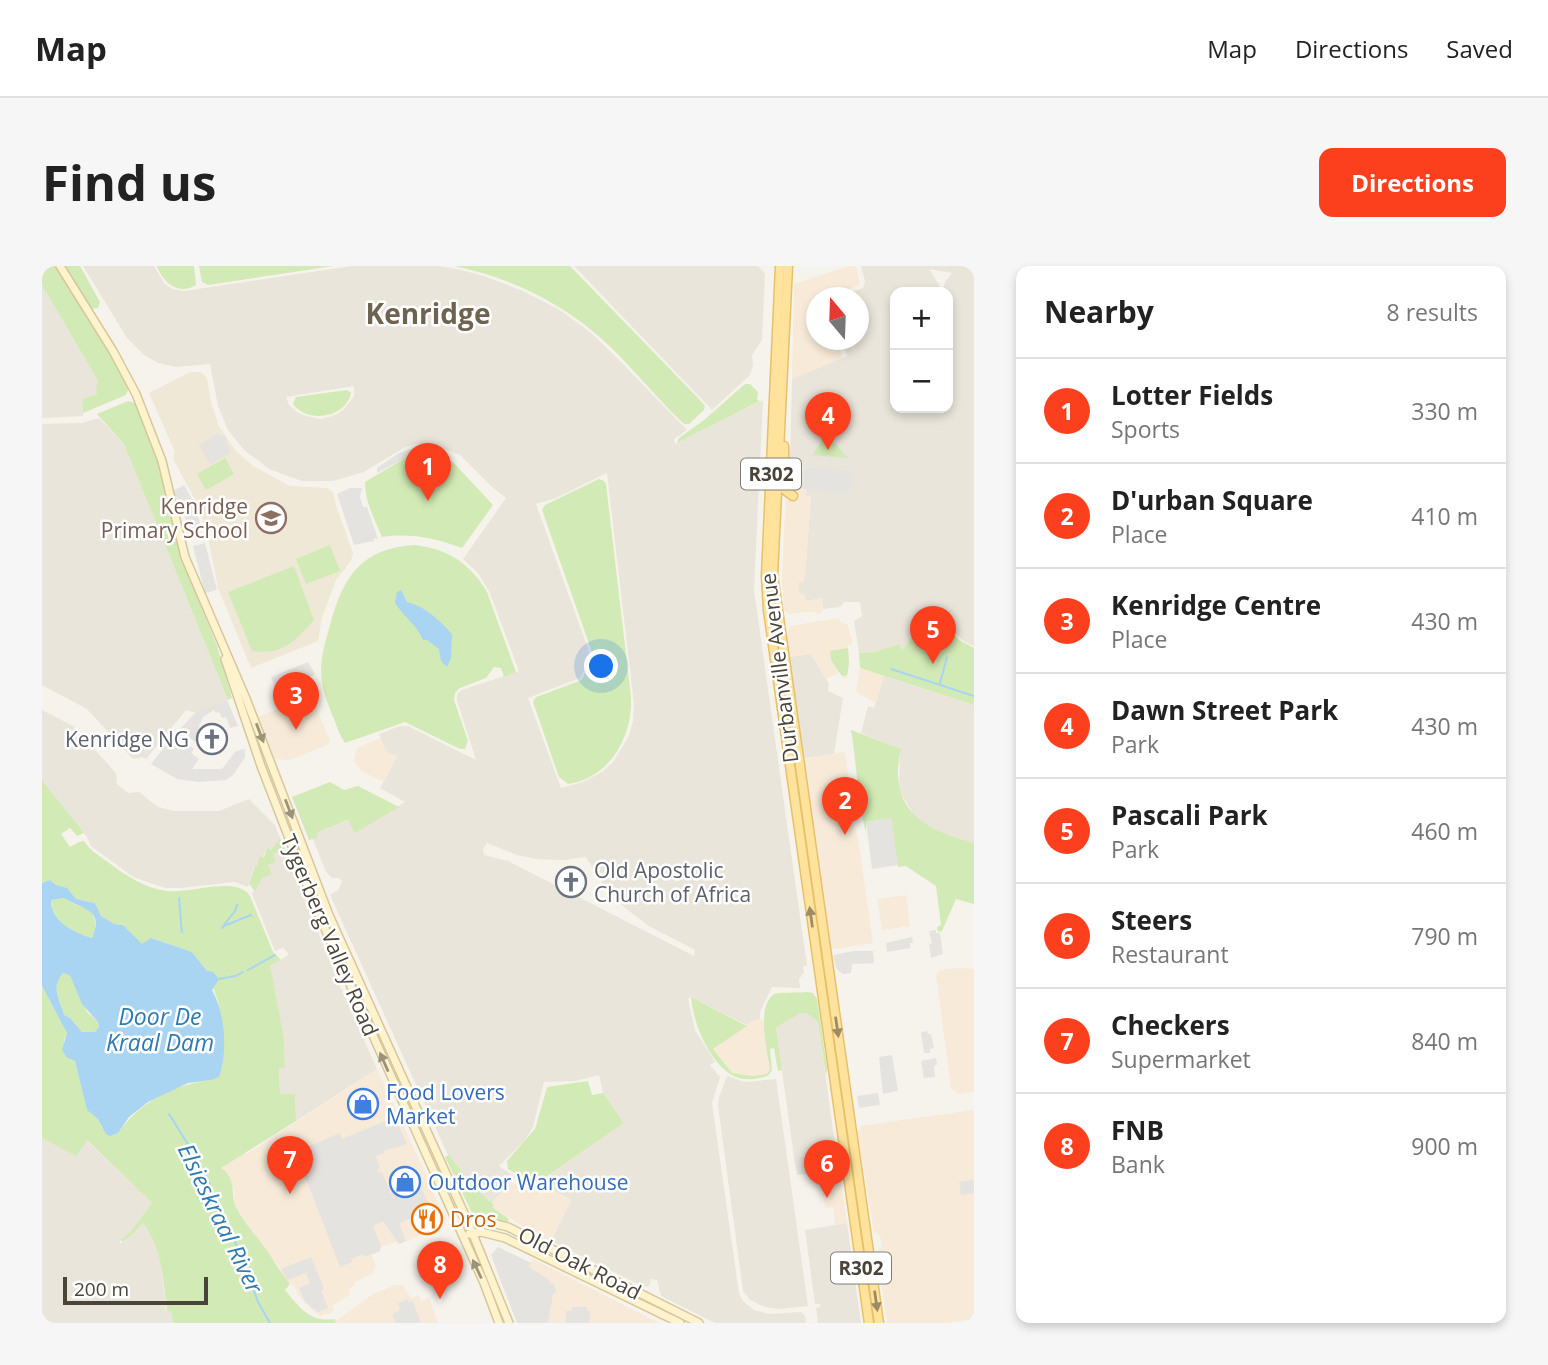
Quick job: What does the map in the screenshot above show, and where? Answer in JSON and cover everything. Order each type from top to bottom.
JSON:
[{"type":"main road","name":"Tygerberg Valley Road","points":[[60,266],[118,359],[136,394],[159,451],[193,573],[247,701],[329,915],[473,1233],[509,1323]]},
{"type":"main road","name":"Durbanville Avenue","points":[[780,266],[766,592],[826,984]]},
{"type":"main road","name":"Durbanville Avenue","points":[[789,266],[773,575],[826,984]]},
{"type":"main road","points":[[781,411],[785,488],[787,493],[793,496]]},
{"type":"main road","name":"Tygerberg Valley Road","points":[[219,638],[261,766],[318,913],[499,1323]]},
{"type":"main road","name":"R302","points":[[826,984],[869,1323]]},
{"type":"main road","name":"R302","points":[[826,984],[879,1323]]},
{"type":"main road","name":"Old Oak Road","points":[[457,1226],[468,1222],[495,1223],[545,1245],[699,1323]]},
{"type":"main road","name":"Old Oak Road","points":[[462,1237],[487,1232],[505,1238],[680,1323]]},
{"type":"main road","points":[[478,1245],[481,1238],[487,1236],[505,1238]]},
{"type":"main road","points":[[545,1245],[546,1251],[564,1265]]},
{"type":"shaded area","points":[[83,266],[154,266],[165,284],[172,289],[184,291],[352,266],[439,266],[484,276],[523,291],[560,310],[590,332],[687,430],[674,439],[675,444],[763,400],[754,590],[807,966],[803,966],[804,973],[799,979],[800,988],[772,987],[760,1012],[760,1019],[747,1025],[691,997],[688,999],[695,1030],[715,1062],[710,1065],[720,1077],[712,1103],[739,1293],[743,1301],[754,1310],[769,1314],[801,1312],[806,1323],[715,1323],[661,1296],[657,1280],[651,1279],[649,1286],[644,1287],[551,1241],[571,1200],[554,1191],[549,1175],[624,1123],[603,1093],[599,1075],[575,1081],[544,1082],[533,1127],[525,1140],[499,1166],[515,1177],[491,1204],[474,1188],[447,1153],[330,895],[338,890],[342,882],[340,878],[332,878],[326,872],[313,839],[318,832],[349,820],[355,833],[405,802],[380,788],[397,757],[386,751],[379,734],[400,726],[408,726],[476,760],[457,694],[519,671],[489,591],[478,573],[463,559],[506,498],[460,455],[432,444],[405,447],[364,472],[333,481],[302,481],[271,470],[244,450],[228,430],[218,406],[210,364],[176,367],[158,363],[144,355],[127,338]],"holes":[[[354,386],[354,396],[344,409],[336,415],[321,419],[297,412],[289,405],[286,397]],[[607,473],[634,705],[629,736],[613,762],[602,772],[583,782],[561,788],[528,698],[580,678],[591,657],[536,504],[556,498]],[[487,843],[536,859],[564,860],[586,857],[604,886],[625,908],[649,926],[695,950],[694,956],[508,861],[484,855],[483,849]]]},
{"type":"shaded area","points":[[574,266],[758,266],[765,274],[762,340],[752,355],[750,375],[712,410]]},
{"type":"shaded area","points":[[856,266],[860,285],[806,287],[806,350],[840,350],[843,358],[792,379],[794,284]]},
{"type":"shaded area","points":[[861,266],[974,266],[974,646],[952,630],[913,636],[902,652],[899,644],[875,652],[859,653],[854,621],[862,616],[860,602],[844,602],[840,607],[823,609],[822,598],[806,601],[799,591],[798,583],[805,575],[811,497],[806,496],[801,489],[803,466],[790,465],[792,379],[847,356],[845,350],[869,350],[869,287],[863,287],[865,281]]},
{"type":"shaded area","points":[[42,285],[98,381],[97,394],[82,399],[83,416],[42,418]]},
{"type":"shaded area","name":"Kenridge Primary School","points":[[190,372],[201,372],[207,378],[219,426],[236,451],[253,466],[290,486],[327,488],[333,492],[353,553],[351,561],[336,580],[322,617],[318,641],[251,668],[218,588],[199,507],[173,459],[175,452],[149,393]]},
{"type":"shaded area","points":[[99,418],[124,444],[228,700],[196,713],[186,710],[146,759],[133,759],[87,709],[42,685],[42,424],[82,423]]},
{"type":"shaded area","points":[[219,433],[221,437],[224,435],[231,453],[210,464],[199,445]]},
{"type":"shaded area","points":[[421,446],[377,473],[377,468],[399,453]]},
{"type":"shaded area","points":[[787,467],[803,468],[801,488],[806,489],[806,496],[811,496],[805,576],[804,582],[798,583],[799,590],[801,594],[805,594],[806,601],[822,598],[822,613],[816,614],[815,611],[790,614],[784,611],[782,579]]},
{"type":"shaded area","points":[[808,467],[854,472],[850,492],[803,489],[804,470]]},
{"type":"shaded area","points":[[184,485],[194,503],[202,529],[191,537],[182,508],[173,491]]},
{"type":"shaded area","points":[[350,488],[362,488],[360,497],[363,507],[367,507],[378,539],[374,538],[374,541],[354,545],[337,494]]},
{"type":"shaded area","points":[[205,543],[217,590],[205,593],[193,546]]},
{"type":"shaded area","points":[[838,618],[847,624],[852,639],[852,645],[848,645],[847,678],[843,678],[840,672],[826,679],[811,654],[790,657],[787,632],[790,626]]},
{"type":"shaded area","points":[[811,654],[829,684],[828,691],[843,698],[834,754],[804,758],[790,657]]},
{"type":"shaded area","points":[[308,662],[315,674],[310,677],[315,689],[292,699],[287,684],[275,688],[271,677]]},
{"type":"shaded area","points":[[860,668],[884,676],[876,703],[856,692]]},
{"type":"shaded area","points":[[884,676],[974,705],[974,843],[944,836],[917,820],[899,790],[900,749],[861,733],[868,706],[874,708]]},
{"type":"shaded area","points":[[311,695],[330,741],[327,745],[290,760],[275,759],[258,717]]},
{"type":"shaded area","points":[[227,700],[238,726],[230,728],[226,717],[222,718],[219,712],[214,710],[203,717],[199,726],[201,735],[195,742],[179,730],[196,712]]},
{"type":"shaded area","points":[[42,710],[73,726],[116,773],[117,784],[128,793],[139,792],[158,807],[174,811],[219,811],[249,799],[275,825],[280,838],[271,851],[267,849],[257,866],[254,866],[248,887],[235,882],[165,888],[133,877],[91,846],[87,837],[42,780]]},
{"type":"shaded area","points":[[175,734],[194,749],[191,753],[199,759],[192,769],[222,769],[236,751],[245,749],[245,757],[234,774],[226,780],[198,782],[177,779],[151,764]]},
{"type":"shaded area","points":[[381,738],[386,751],[397,757],[384,782],[361,771],[354,760],[357,748]]},
{"type":"shaded area","points":[[845,752],[849,781],[840,784],[858,839],[873,943],[829,950],[804,758]]},
{"type":"shaded area","points":[[891,818],[898,865],[872,869],[866,822]]},
{"type":"shaded area","points":[[285,849],[336,977],[377,1069],[296,1121],[295,1094],[280,1094],[279,1068],[285,1068],[284,1039],[269,965],[289,954],[283,948],[275,951],[252,894],[272,854]]},
{"type":"shaded area","points":[[906,895],[910,926],[882,930],[877,899]]},
{"type":"shaded area","points":[[936,930],[936,933],[940,933],[943,954],[931,958],[929,944],[932,943],[929,931]]},
{"type":"shaded area","points":[[912,937],[910,948],[887,952],[886,943]]},
{"type":"shaded area","points":[[873,951],[874,963],[852,964],[851,973],[843,974],[836,968],[833,955]]},
{"type":"shaded area","points":[[974,969],[974,1092],[959,1094],[951,1088],[936,975],[940,970]]},
{"type":"shaded area","points":[[806,1013],[818,1022],[836,1151],[794,1157],[776,1028],[796,1014]]},
{"type":"shaded area","points":[[763,1019],[770,1069],[767,1074],[752,1076],[732,1073],[713,1049],[754,1020]]},
{"type":"shaded area","points":[[927,1031],[931,1034],[934,1048],[930,1049],[930,1053],[924,1053],[921,1032]]},
{"type":"shaded area","points":[[892,1055],[898,1091],[883,1094],[879,1057]]},
{"type":"shaded area","points":[[936,1058],[935,1077],[924,1078],[921,1061]]},
{"type":"shaded area","points":[[377,1069],[423,1168],[442,1214],[442,1222],[434,1230],[399,1244],[396,1242],[381,1247],[380,1251],[372,1255],[376,1267],[374,1273],[354,1282],[355,1285],[348,1289],[350,1294],[332,1306],[334,1312],[320,1316],[286,1280],[279,1266],[257,1240],[234,1203],[235,1193],[221,1168],[245,1152],[247,1154]]},
{"type":"shaded area","points":[[727,1076],[745,1082],[776,1079],[808,1306],[780,1309],[765,1307],[750,1300],[743,1291],[718,1106]]},
{"type":"shaded area","points":[[878,1093],[880,1105],[859,1108],[857,1096]]},
{"type":"shaded area","points":[[974,1110],[974,1319],[947,1323],[887,1323],[877,1251],[882,1247],[880,1236],[874,1232],[857,1130],[861,1130],[860,1126]]},
{"type":"shaded area","points":[[395,1117],[407,1144],[376,1156],[380,1168],[377,1170],[382,1172],[391,1194],[418,1183],[428,1202],[424,1204],[425,1207],[412,1212],[414,1217],[399,1224],[406,1241],[399,1244],[383,1221],[373,1226],[380,1251],[365,1257],[363,1254],[340,1267],[301,1166],[307,1156],[307,1147],[340,1133],[342,1139]]},
{"type":"shaded area","points":[[42,1138],[76,1155],[86,1140],[152,1203],[119,1242],[131,1236],[143,1223],[150,1233],[160,1253],[166,1311],[171,1312],[173,1323],[42,1323]]},
{"type":"shaded area","points":[[836,1151],[847,1223],[835,1225],[833,1207],[825,1208],[820,1172],[812,1173],[810,1155]]},
{"type":"shaded area","points":[[810,1155],[812,1173],[797,1175],[794,1157]]},
{"type":"shaded area","points":[[549,1175],[554,1191],[571,1200],[551,1241],[492,1207],[492,1203],[511,1182],[526,1190]]},
{"type":"shaded area","points":[[974,1180],[974,1193],[961,1195],[959,1182]]},
{"type":"shaded area","points":[[847,1223],[861,1323],[818,1323],[816,1308],[820,1307],[820,1304],[815,1304],[805,1230]]},
{"type":"shaded area","points":[[498,1247],[530,1263],[533,1259],[659,1323],[517,1323],[491,1255]]},
{"type":"shaded area","points":[[498,1247],[531,1263],[529,1267],[549,1280],[550,1284],[553,1283],[557,1292],[553,1294],[548,1323],[517,1323],[491,1255]]},
{"type":"shaded area","points":[[311,1257],[324,1289],[321,1291],[328,1308],[318,1312],[305,1302],[299,1288],[310,1283],[306,1273],[287,1280],[281,1269]]},
{"type":"shaded area","points":[[402,1285],[411,1298],[419,1295],[421,1301],[429,1298],[438,1323],[336,1323],[373,1294]]},
{"type":"shaded area","points":[[408,1299],[409,1303],[413,1301],[421,1323],[396,1323],[392,1314],[400,1310],[398,1303]]},
{"type":"shaded area","points":[[572,1307],[587,1307],[587,1311],[590,1311],[590,1323],[566,1323],[566,1311],[572,1311]]},
{"type":"green space","points":[[42,266],[57,266],[129,387],[126,395],[83,413],[82,399],[97,394],[98,381],[42,285]]},
{"type":"green space","points":[[62,266],[80,266],[100,302],[98,308],[90,309]]},
{"type":"green space","points":[[157,266],[194,266],[196,285],[184,289],[172,286],[163,278]]},
{"type":"green space","points":[[199,266],[333,266],[208,285],[202,282]]},
{"type":"green space","points":[[454,266],[570,266],[700,400],[705,406],[704,410],[689,424],[684,424],[613,349],[569,314],[514,284]]},
{"type":"green space","points":[[745,384],[750,384],[758,392],[757,400],[760,401],[677,443],[679,438]]},
{"type":"green space","points":[[347,390],[351,393],[348,401],[334,413],[316,416],[299,410],[293,404],[296,397]]},
{"type":"green space","points":[[128,401],[137,404],[161,467],[179,551],[217,646],[232,698],[228,700],[124,444],[97,414]]},
{"type":"green space","points":[[831,439],[848,458],[812,455],[823,440]]},
{"type":"green space","points":[[420,449],[453,462],[493,505],[462,548],[422,537],[382,537],[373,517],[365,482]]},
{"type":"green space","points":[[225,458],[234,474],[206,490],[197,474]]},
{"type":"green space","points":[[599,479],[606,484],[631,712],[623,740],[607,764],[583,780],[568,784],[559,777],[533,702],[536,697],[582,680],[593,655],[542,510],[545,505]]},
{"type":"green space","points":[[330,545],[340,571],[306,584],[296,559]]},
{"type":"green space","points":[[415,545],[448,554],[474,573],[487,592],[516,672],[504,677],[501,668],[494,667],[486,678],[460,688],[455,693],[454,700],[468,741],[465,749],[405,722],[345,743],[322,683],[323,652],[335,608],[348,579],[368,559],[381,552]]},
{"type":"green space","points":[[294,566],[314,620],[300,635],[280,649],[252,651],[228,592]]},
{"type":"green space","points":[[950,630],[959,640],[974,648],[974,705],[860,668],[859,653],[875,652],[899,644],[902,651],[913,636]]},
{"type":"green space","points":[[848,648],[847,675],[842,676],[831,660],[830,651]]},
{"type":"green space","points":[[851,730],[901,749],[899,787],[904,802],[913,814],[939,831],[974,843],[974,904],[956,899],[942,931],[938,932],[937,927],[941,925],[936,886],[906,866],[898,867],[891,819],[866,822],[866,832]]},
{"type":"green space","points":[[42,780],[84,833],[77,836],[70,828],[61,834],[70,847],[84,841],[92,851],[122,872],[143,884],[159,889],[176,891],[224,886],[244,890],[250,896],[273,952],[281,960],[270,965],[284,1039],[285,1068],[279,1068],[280,1094],[295,1094],[296,1121],[221,1168],[229,1176],[239,1213],[290,1284],[285,1290],[312,1316],[326,1320],[335,1319],[336,1323],[173,1323],[171,1312],[167,1311],[159,1255],[143,1223],[131,1236],[122,1242],[121,1240],[152,1203],[87,1140],[76,1156],[42,1138],[42,986],[67,1033],[64,1040],[67,1058],[75,1061],[87,1110],[98,1119],[103,1129],[118,1133],[136,1112],[158,1097],[183,1086],[211,1080],[223,1028],[218,1001],[207,971],[192,952],[151,938],[142,945],[123,925],[114,924],[101,916],[95,903],[76,899],[67,889],[50,880],[42,883]]},
{"type":"green space","points":[[330,782],[344,790],[358,786],[399,807],[355,833],[348,820],[318,832],[317,838],[309,840],[292,797]]},
{"type":"green space","points":[[280,838],[285,849],[273,854],[275,862],[268,865],[272,874],[262,878],[255,891],[249,884],[255,866],[260,856],[264,857],[267,848],[271,850]]},
{"type":"green space","points":[[64,898],[90,910],[96,924],[92,938],[78,933],[59,920],[51,900]]},
{"type":"green space","points":[[62,973],[70,974],[87,1012],[98,1022],[99,1027],[95,1032],[82,1032],[70,1018],[64,1016],[56,989]]},
{"type":"green space","points":[[776,993],[813,993],[817,999],[826,1076],[818,1022],[806,1013],[797,1014],[776,1028],[782,1070],[778,1071],[774,1048],[770,1049],[772,1070],[768,1076],[752,1079],[736,1077],[718,1064],[704,1043],[695,1019],[691,997],[747,1026],[713,1049],[732,1073],[752,1076],[767,1074],[770,1069],[764,1029],[765,1009],[769,1000]]},
{"type":"green space","points":[[588,1081],[592,1095],[603,1093],[624,1123],[534,1185],[508,1169],[507,1161],[535,1129],[547,1087]]},
{"type":"green space","points":[[449,1155],[474,1188],[494,1205],[492,1207],[509,1219],[507,1223],[473,1215],[445,1157]]},
{"type":"water","points":[[401,590],[407,602],[426,611],[452,634],[451,658],[447,667],[441,661],[439,649],[423,640],[395,603],[397,592]]},
{"type":"water","name":"Door De Kraal Dam","points":[[50,880],[67,888],[76,899],[95,903],[101,916],[114,924],[123,925],[142,944],[151,938],[192,952],[207,971],[213,972],[219,979],[212,990],[220,1010],[224,1032],[224,1056],[219,1077],[188,1083],[148,1102],[129,1117],[118,1133],[110,1136],[106,1134],[98,1119],[87,1110],[75,1061],[67,1058],[62,1050],[67,1033],[42,986],[42,883]],"holes":[[[64,898],[85,908],[94,916],[96,921],[92,938],[78,933],[59,920],[51,900]],[[63,973],[70,975],[82,1004],[98,1022],[99,1027],[95,1032],[82,1032],[64,1015],[57,988]]]},
{"type":"waterway","points":[[940,683],[947,657]]},
{"type":"waterway","points":[[891,669],[974,696]]},
{"type":"waterway","points":[[179,898],[181,922]]},
{"type":"waterway","points":[[224,925],[237,905]]},
{"type":"waterway","points":[[224,926],[251,915]]},
{"type":"waterway","points":[[181,924],[182,932]]},
{"type":"waterway","points":[[248,970],[275,955]]},
{"type":"waterway","points":[[236,976],[243,972]]},
{"type":"waterway","points":[[219,979],[235,976]]},
{"type":"waterway","name":"Elsieskraal River","points":[[169,1114],[210,1185],[258,1302],[270,1323]]},
{"type":"place","name":"Dawn Street Park","points":[[828,450]]},
{"type":"place","name":"Lotter Fields","points":[[428,501]]},
{"type":"place","name":"Kenridge Primary School","points":[[271,518]]},
{"type":"place","name":"Pascali Park","points":[[933,664]]},
{"type":"place","name":"Kenridge Centre","points":[[296,730]]},
{"type":"place","name":"Kenridge NG","points":[[212,739]]},
{"type":"place","name":"D'urban Square","points":[[845,835]]},
{"type":"place","name":"Old Apostolic Church of Africa","points":[[571,882]]},
{"type":"place","name":"Food Lovers Market","points":[[363,1104]]},
{"type":"place","name":"Outdoor Warehouse","points":[[405,1182]]},
{"type":"place","name":"Checkers","points":[[290,1194]]},
{"type":"place","name":"Steers","points":[[827,1198]]},
{"type":"place","name":"Dros","points":[[427,1219]]},
{"type":"place","name":"FNB","points":[[440,1299]]},
{"type":"district","name":"Kenridge","points":[[428,313]]}]
